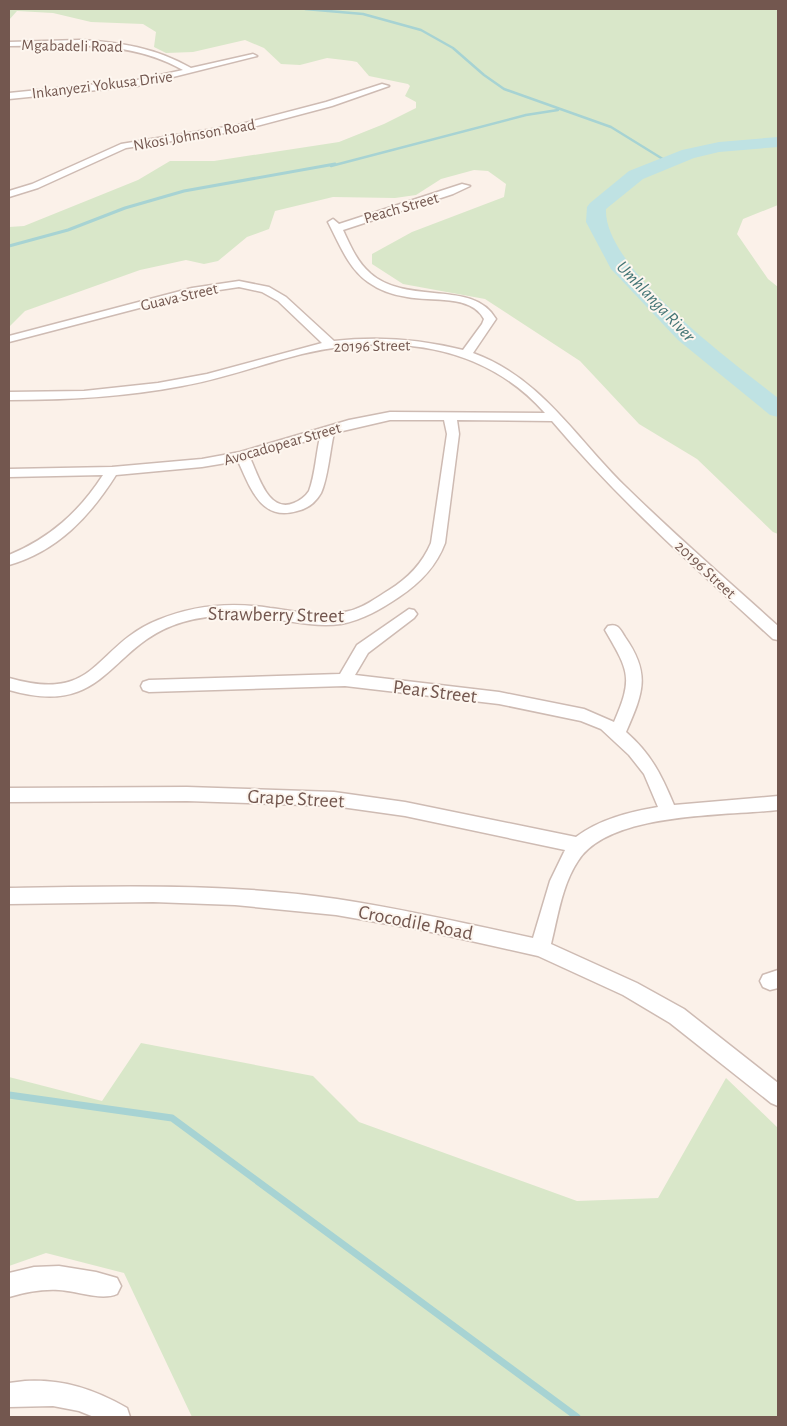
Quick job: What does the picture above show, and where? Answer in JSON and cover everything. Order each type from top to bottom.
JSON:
[{"type":"street","name":"Mgabadeli Road","points":[[9,44],[126,45],[161,56],[191,71]]},
{"type":"street","name":"Inkanyezi Yokusa Drive","points":[[9,96],[136,82],[253,56]]},
{"type":"street","name":"Nkosi Johnson Road","points":[[9,194],[36,186],[124,146],[238,128],[329,104],[384,86]]},
{"type":"street","name":"Peach Street","points":[[465,186],[425,202],[335,225],[362,272],[378,283],[407,294],[464,300],[486,310],[490,318],[488,324],[465,355]]},
{"type":"street","name":"Guava Street","points":[[9,339],[192,291],[239,284],[265,288],[282,299],[331,345]]},
{"type":"street","name":"20196 Street","points":[[9,396],[93,394],[143,389],[208,377],[331,345],[368,342],[407,343],[465,355],[492,365],[514,378],[535,395],[629,497],[778,635]]},
{"type":"street","name":"Avocadopear Street","points":[[9,473],[112,471],[202,463],[242,456],[379,417],[407,414],[554,417]]},
{"type":"street","name":"Strawberry Street","points":[[9,684],[52,692],[78,684],[104,670],[142,636],[154,628],[191,614],[219,610],[236,610],[332,619],[360,613],[380,603],[412,580],[435,552],[453,434],[450,416]]},
{"type":"street","points":[[242,456],[266,502],[283,509],[298,508],[310,500],[315,492],[328,430]]},
{"type":"street","points":[[9,560],[46,544],[64,532],[96,499],[112,471]]},
{"type":"street","points":[[345,680],[362,648],[409,614]]},
{"type":"street","points":[[613,630],[628,652],[635,668],[637,680],[634,694],[617,733]]},
{"type":"street","name":"Pear Street","points":[[149,686],[345,680],[535,704],[584,715],[607,725],[635,750],[651,770],[669,813]]},
{"type":"street","name":"Grape Street","points":[[9,795],[177,794],[334,798],[406,809],[580,845]]},
{"type":"street","points":[[540,948],[561,878],[580,845],[606,826],[628,819],[669,813],[778,803]]},
{"type":"street","name":"Crocodile Road","points":[[9,896],[153,894],[235,897],[336,907],[422,922],[540,948],[630,988],[677,1016],[778,1096]]},
{"type":"street","points":[[9,1285],[42,1278],[76,1278],[109,1286]]},
{"type":"street","points":[[9,1395],[35,1391],[62,1393],[98,1405],[118,1417]]},
{"type":"green space","points":[[9,9],[778,9],[778,205],[743,219],[737,234],[768,279],[778,287],[778,534],[773,532],[697,459],[639,424],[580,361],[485,299],[403,284],[372,264],[372,254],[412,232],[504,197],[506,184],[488,171],[474,170],[441,179],[416,195],[395,198],[333,197],[275,211],[269,229],[247,237],[218,261],[204,264],[186,260],[140,270],[25,311],[9,327],[9,227],[24,226],[138,180],[170,161],[214,161],[339,142],[384,124],[416,108],[416,102],[405,96],[410,86],[408,84],[369,76],[357,62],[327,58],[300,65],[281,64],[264,48],[245,40],[193,52],[166,53],[154,47],[156,32],[143,24],[91,22],[53,13],[17,11],[9,20]]},
{"type":"green space","points":[[141,1043],[313,1076],[359,1122],[577,1201],[658,1198],[726,1078],[778,1128],[778,1417],[192,1417],[124,1273],[46,1253],[9,1266],[9,1077],[102,1101]]},
{"type":"waterway","points":[[305,9],[363,14],[421,30],[453,48],[484,75],[504,89],[611,127],[666,161]]},
{"type":"waterway","points":[[331,166],[526,115],[558,110]]},
{"type":"waterway","name":"Umhlanga River","points":[[778,142],[719,147],[688,154],[636,175],[597,207],[596,222],[618,265],[686,335],[778,410]]},
{"type":"waterway","points":[[9,246],[68,230],[125,208],[184,191],[335,164]]},
{"type":"waterway","points":[[9,1095],[172,1118],[577,1417]]}]
